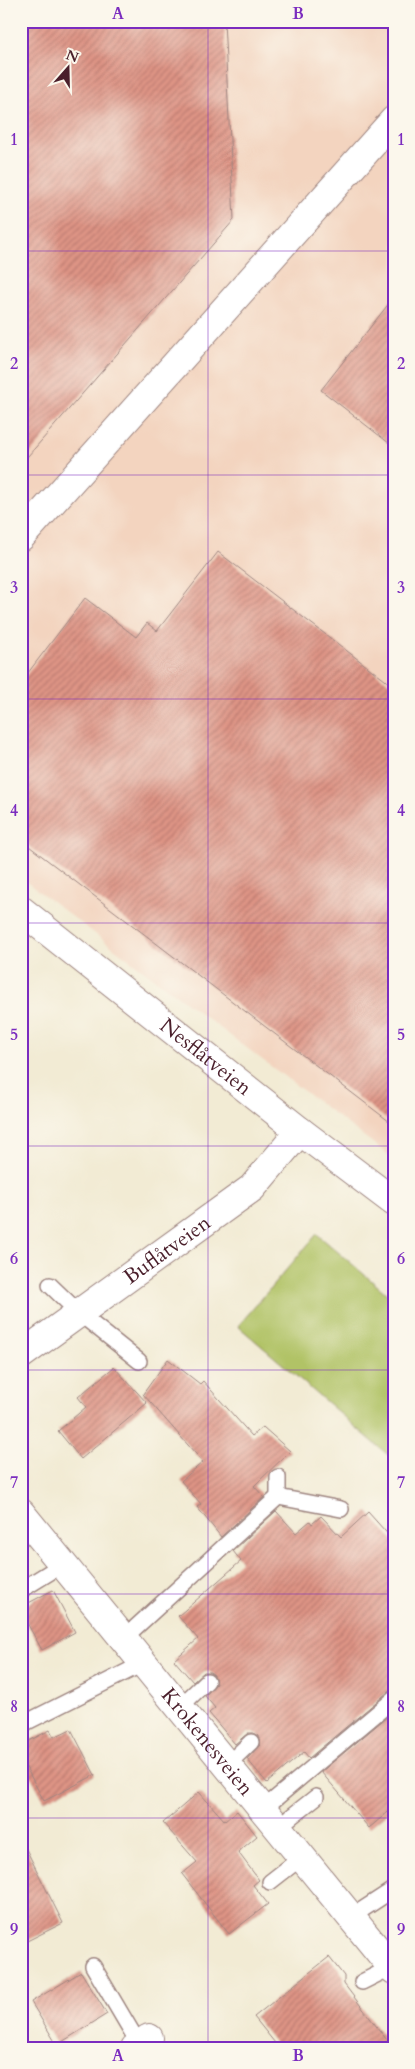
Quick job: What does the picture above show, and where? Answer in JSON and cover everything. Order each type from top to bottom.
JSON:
[{"type":"street","points":[[21,537],[394,120]]},
{"type":"street","name":"Nesflåtveien","points":[[21,910],[300,1131],[394,1202]]},
{"type":"street","name":"Buflåtveien","points":[[21,1355],[252,1188],[300,1131]]},
{"type":"street","name":"Krokenesveien","points":[[21,1513],[393,1968]]},
{"type":"lane","points":[[50,1285],[79,1313],[139,1361]]},
{"type":"lane","points":[[124,1638],[278,1497],[278,1477]]},
{"type":"lane","points":[[278,1497],[341,1509]]},
{"type":"lane","points":[[21,1590],[64,1564]]},
{"type":"lane","points":[[21,1725],[144,1663]]},
{"type":"lane","points":[[180,1707],[207,1681]]},
{"type":"lane","points":[[270,1818],[394,1699]]},
{"type":"lane","points":[[227,1765],[250,1742]]},
{"type":"lane","points":[[270,1818],[316,1797]]},
{"type":"lane","points":[[270,1882],[302,1857]]},
{"type":"lane","points":[[351,1917],[394,1889]]},
{"type":"lane","points":[[93,1966],[141,2043]]},
{"type":"lane","points":[[362,1982],[393,1968]]},
{"type":"shaded area","points":[[21,21],[394,21],[394,1159],[21,878]]},
{"type":"green space","points":[[317,1234],[394,1300],[394,1460],[238,1326]]},
{"type":"building","points":[[21,21],[224,21],[234,220],[21,464]]},
{"type":"building","points":[[394,297],[394,447],[321,390]]},
{"type":"building","points":[[218,552],[394,687],[394,1125],[21,840],[21,682],[85,598],[136,637],[147,623],[157,631]]},
{"type":"building","points":[[168,1359],[200,1384],[203,1381],[252,1436],[263,1427],[290,1451],[254,1486],[264,1497],[221,1537],[197,1507],[201,1504],[181,1481],[203,1462],[143,1394]]},
{"type":"building","points":[[114,1367],[147,1403],[81,1459],[58,1431],[86,1407],[78,1397]]},
{"type":"building","points":[[276,1511],[296,1533],[310,1521],[312,1524],[321,1516],[341,1537],[368,1512],[394,1541],[394,1690],[388,1692],[309,1758],[304,1752],[267,1783],[247,1759],[260,1745],[258,1736],[248,1733],[235,1744],[209,1713],[215,1708],[205,1696],[216,1684],[214,1675],[210,1672],[204,1672],[193,1682],[174,1660],[198,1639],[178,1616],[241,1561],[233,1551]]},
{"type":"building","points":[[53,1590],[75,1632],[42,1650],[21,1612],[21,1607]]},
{"type":"building","points":[[394,1711],[394,1807],[369,1828],[321,1772]]},
{"type":"building","points":[[71,1729],[95,1775],[44,1801],[21,1758],[21,1745],[50,1730],[54,1737]]},
{"type":"building","points":[[199,1792],[225,1821],[237,1811],[257,1836],[238,1852],[259,1880],[253,1885],[268,1904],[229,1934],[182,1874],[197,1862],[163,1823]]},
{"type":"building","points":[[21,1839],[63,1923],[21,1944]]},
{"type":"building","points":[[329,1957],[344,1976],[344,1984],[393,2048],[279,2048],[254,2017]]},
{"type":"building","points":[[81,1972],[107,2014],[57,2045],[31,2002]]}]
